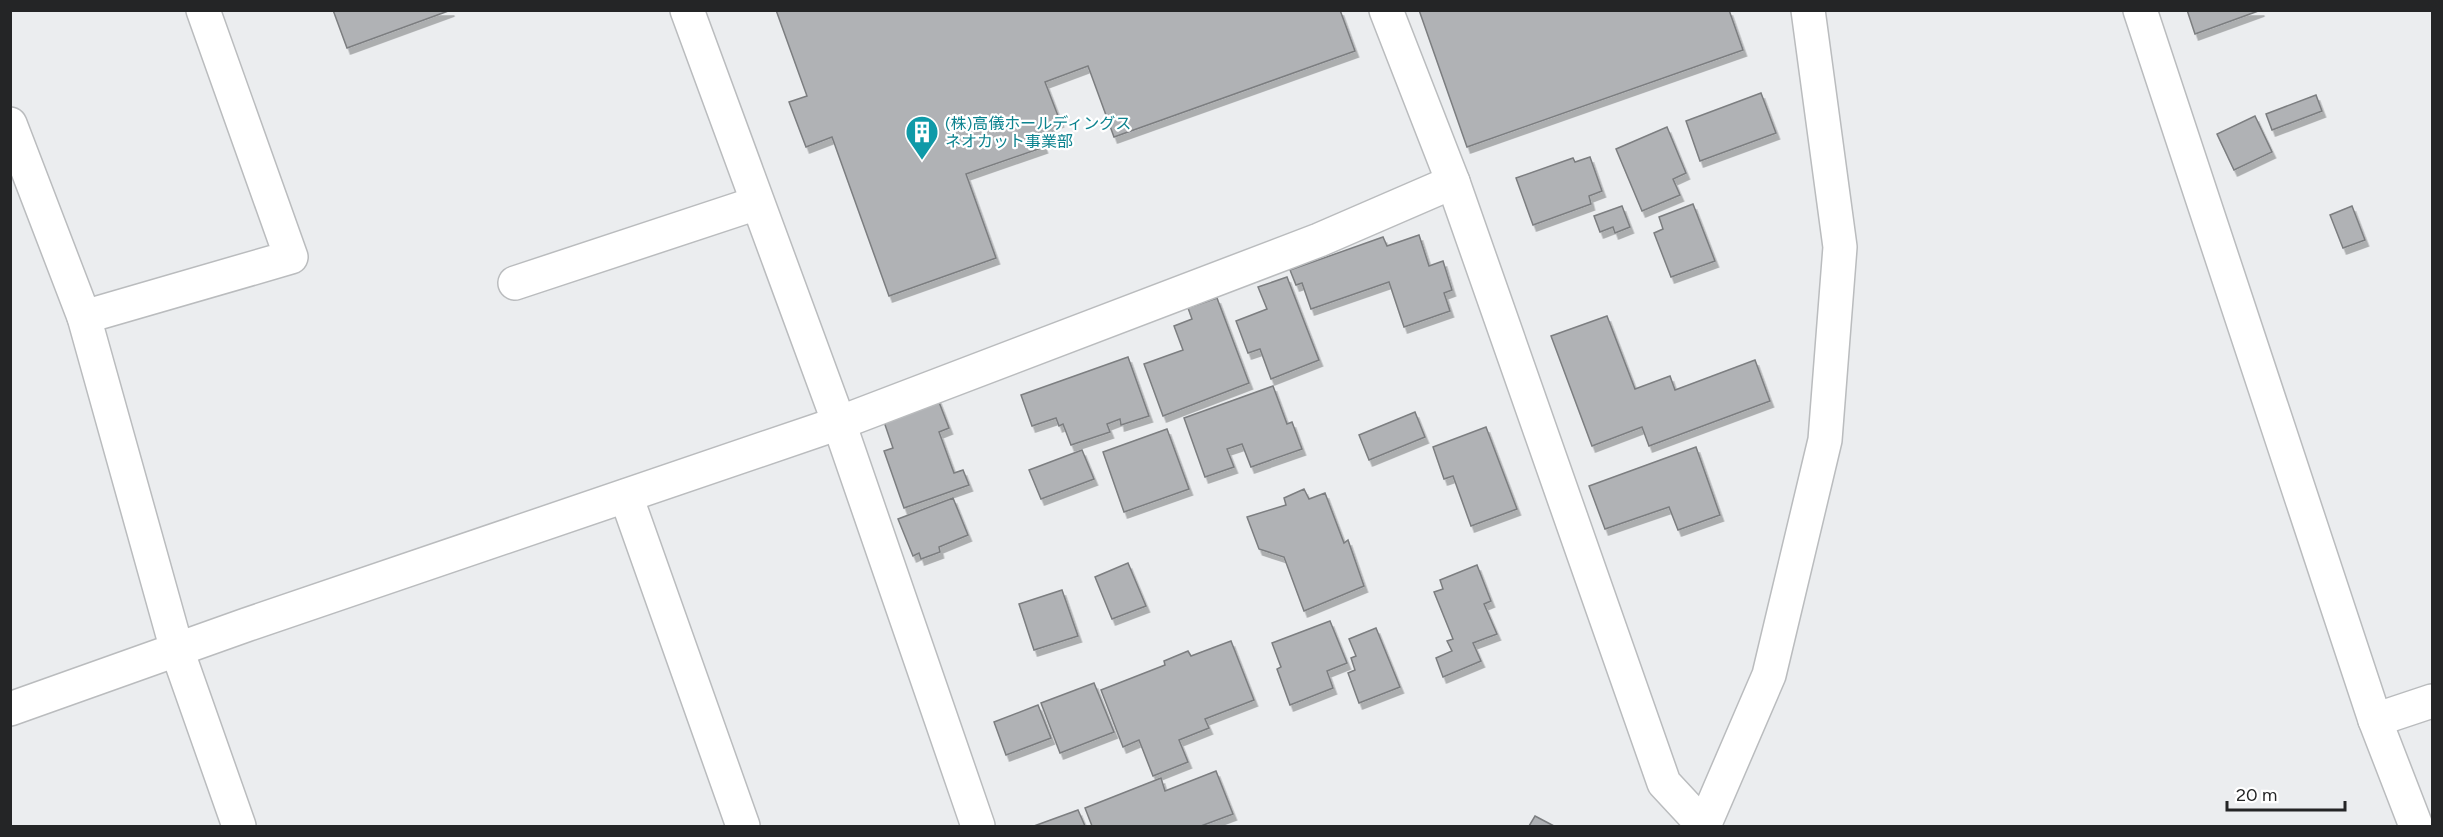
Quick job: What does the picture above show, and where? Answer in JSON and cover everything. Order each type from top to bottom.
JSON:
[{"type":"street","points":[[84,317],[291,257],[203,10]]},
{"type":"street","points":[[687,10],[839,423],[978,826]]},
{"type":"street","points":[[1386,10],[1453,182],[1664,783],[1704,826],[1769,675],[1826,440],[1840,246],[1808,10]]},
{"type":"street","points":[[2140,10],[2375,720],[2416,826]]},
{"type":"street","points":[[10,124],[84,317],[177,650],[239,826]]},
{"type":"street","points":[[10,709],[839,423],[1319,240],[1453,182]]},
{"type":"street","points":[[515,283],[757,203]]},
{"type":"street","points":[[626,496],[743,826]]},
{"type":"street","points":[[2375,720],[2433,701]]},
{"type":"building","points":[[333,10],[451,10],[347,48]]},
{"type":"building","name":"(株)高儀ホールディングス ネオカット事業部","points":[[776,10],[1340,10],[1355,51],[1114,137],[1088,66],[1045,82],[1060,121],[1038,130],[1044,147],[966,174],[996,258],[889,296],[832,137],[806,147],[789,102],[807,96]]},
{"type":"building","points":[[1419,10],[1729,10],[1743,50],[1467,147]]},
{"type":"building","points":[[2187,10],[2261,10],[2195,34]]},
{"type":"building","points":[[1761,93],[1776,133],[1700,161],[1686,121]]},
{"type":"building","points":[[2316,95],[2322,111],[2272,130],[2266,114]]},
{"type":"building","points":[[2255,116],[2272,152],[2234,170],[2217,134]]},
{"type":"building","points":[[1667,127],[1686,173],[1673,179],[1680,195],[1642,211],[1616,149]]},
{"type":"building","points":[[1590,157],[1602,191],[1589,196],[1591,204],[1533,225],[1516,178],[1573,158],[1575,162]]},
{"type":"building","points":[[1693,204],[1715,261],[1671,277],[1654,233],[1663,229],[1659,217]]},
{"type":"building","points":[[1622,206],[1630,227],[1615,233],[1613,227],[1600,232],[1594,216]]},
{"type":"building","points":[[2352,206],[2365,240],[2343,248],[2330,215]]},
{"type":"building","points":[[1419,235],[1429,266],[1443,261],[1452,290],[1444,293],[1450,311],[1404,327],[1389,282],[1311,309],[1302,283],[1296,285],[1290,270],[1383,237],[1387,246]]},
{"type":"building","points":[[1287,277],[1319,360],[1271,379],[1260,349],[1248,353],[1236,321],[1267,309],[1258,287]]},
{"type":"building","points":[[1217,298],[1249,383],[1163,416],[1144,364],[1183,350],[1174,326],[1192,319],[1188,308]]},
{"type":"building","points":[[1607,316],[1635,389],[1670,376],[1675,390],[1755,360],[1770,401],[1649,446],[1642,427],[1592,446],[1551,336]]},
{"type":"building","points":[[1128,357],[1149,416],[1121,425],[1120,419],[1107,424],[1110,432],[1071,445],[1063,424],[1059,426],[1056,418],[1032,426],[1021,395]]},
{"type":"building","points":[[1273,386],[1287,424],[1292,422],[1302,449],[1251,467],[1242,444],[1227,449],[1234,467],[1205,477],[1184,418]]},
{"type":"building","points":[[937,397],[949,428],[939,432],[954,473],[963,470],[969,485],[904,508],[884,451],[893,448],[882,416]]},
{"type":"building","points":[[1415,412],[1425,437],[1369,460],[1359,435]]},
{"type":"building","points":[[1486,427],[1517,509],[1471,526],[1453,476],[1444,479],[1433,447]]},
{"type":"building","points":[[1167,429],[1189,489],[1124,512],[1103,452]]},
{"type":"building","points":[[1696,447],[1720,515],[1678,530],[1669,507],[1605,529],[1589,486]]},
{"type":"building","points":[[1082,450],[1094,479],[1041,499],[1029,470]]},
{"type":"building","points":[[1304,489],[1309,499],[1325,493],[1344,543],[1348,540],[1364,586],[1304,611],[1284,557],[1259,549],[1247,517],[1286,505],[1284,498]]},
{"type":"building","points":[[953,498],[968,535],[939,547],[940,552],[921,559],[919,553],[913,556],[898,519]]},
{"type":"building","points":[[1128,563],[1146,606],[1112,619],[1095,577]]},
{"type":"building","points":[[1477,565],[1491,601],[1484,604],[1497,634],[1473,643],[1481,661],[1443,677],[1436,658],[1452,651],[1447,641],[1453,639],[1434,592],[1443,589],[1440,580]]},
{"type":"building","points":[[1062,590],[1078,636],[1034,650],[1019,604]]},
{"type":"building","points":[[1330,621],[1347,663],[1327,671],[1333,688],[1290,705],[1277,669],[1281,667],[1272,643]]},
{"type":"building","points":[[1376,628],[1400,687],[1359,703],[1348,673],[1355,670],[1351,658],[1356,656],[1349,639]]},
{"type":"building","points":[[1231,641],[1254,700],[1205,719],[1209,728],[1179,740],[1188,762],[1153,776],[1139,740],[1123,747],[1101,690],[1165,665],[1164,661],[1188,651],[1191,656]]},
{"type":"building","points":[[1094,683],[1114,732],[1060,753],[1041,703]]},
{"type":"building","points":[[1038,705],[1051,738],[1006,755],[994,722]]},
{"type":"building","points":[[1216,771],[1233,814],[1201,826],[1092,826],[1085,808],[1161,778],[1165,791]]},
{"type":"building","points":[[1078,810],[1085,826],[1034,826]]},
{"type":"building","points":[[1535,816],[1554,826],[1529,826]]},
{"type":"place","name":"(株)高儀ホールディングス ネオカット事業部","points":[[922,161]]}]
